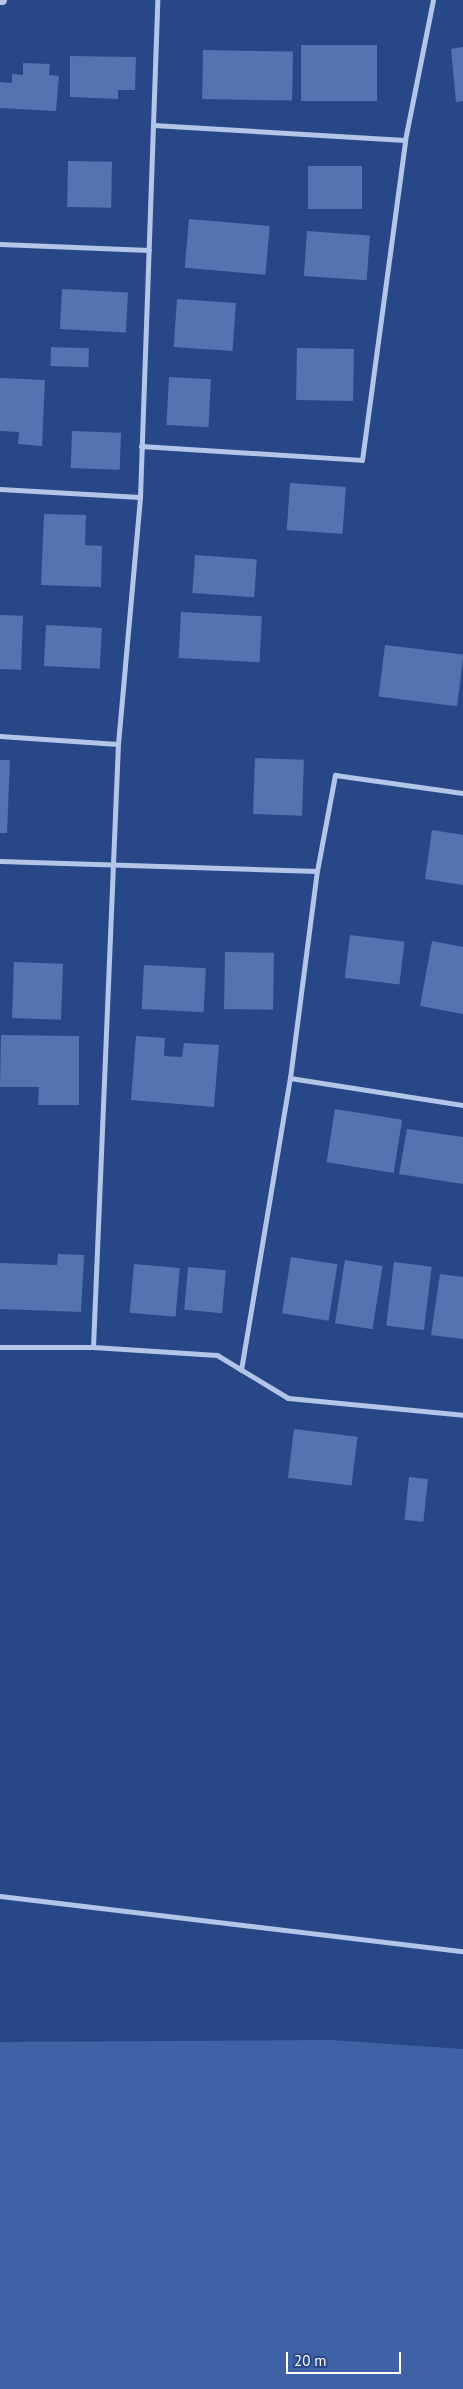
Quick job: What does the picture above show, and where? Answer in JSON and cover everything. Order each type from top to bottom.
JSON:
[{"type":"street","points":[[93,1347],[118,744],[140,497],[157,0]]},
{"type":"street","points":[[141,446],[362,460],[405,140],[433,0]]},
{"type":"street","points":[[153,125],[405,140]]},
{"type":"street","points":[[0,244],[149,250]]},
{"type":"street","points":[[0,489],[140,497]]},
{"type":"street","points":[[0,736],[118,744]]},
{"type":"street","points":[[242,1370],[290,1078],[317,871],[335,775],[463,792]]},
{"type":"street","points":[[0,861],[114,863],[317,871]]},
{"type":"street","points":[[290,1078],[463,1105]]},
{"type":"street","points":[[0,1347],[93,1347],[217,1355],[288,1398],[463,1415]]},
{"type":"street","points":[[0,1896],[463,1952]]},
{"type":"shaded area","points":[[330,2040],[463,2049],[463,2389],[0,2389],[0,2042]]},
{"type":"building","points":[[301,45],[377,45],[377,101],[301,101]]},
{"type":"building","points":[[463,47],[463,101],[456,102],[451,49]]},
{"type":"building","points":[[203,50],[293,52],[292,101],[202,99]]},
{"type":"building","points":[[70,56],[136,57],[135,90],[118,90],[118,99],[70,97]]},
{"type":"building","points":[[23,63],[50,64],[49,75],[59,76],[56,111],[0,108],[0,82],[12,83],[12,74],[23,75]]},
{"type":"building","points":[[68,161],[112,162],[111,208],[67,207]]},
{"type":"building","points":[[308,166],[362,166],[362,209],[308,209]]},
{"type":"building","points":[[189,219],[270,226],[265,275],[185,268]]},
{"type":"building","points":[[307,231],[370,235],[367,280],[304,276]]},
{"type":"building","points":[[62,289],[128,292],[126,332],[60,329]]},
{"type":"building","points":[[177,299],[236,303],[233,351],[174,347]]},
{"type":"building","points":[[51,347],[89,348],[88,367],[50,366]]},
{"type":"building","points":[[297,348],[354,349],[353,401],[296,400]]},
{"type":"building","points":[[169,377],[211,379],[208,427],[166,425]]},
{"type":"building","points":[[0,378],[45,380],[42,446],[18,444],[19,432],[0,431]]},
{"type":"building","points":[[72,431],[121,433],[120,470],[71,468]]},
{"type":"building","points":[[290,483],[346,487],[343,534],[287,530]]},
{"type":"building","points":[[44,514],[86,515],[85,545],[102,546],[101,587],[41,585]]},
{"type":"building","points":[[195,555],[257,559],[254,597],[192,593]]},
{"type":"building","points":[[181,612],[262,616],[259,662],[179,658]]},
{"type":"building","points":[[0,615],[23,616],[21,670],[0,669]]},
{"type":"building","points":[[46,625],[102,628],[100,669],[44,666]]},
{"type":"building","points":[[385,645],[463,655],[457,706],[379,697]]},
{"type":"building","points":[[255,758],[304,760],[302,816],[253,814]]},
{"type":"building","points":[[0,760],[10,760],[7,833],[0,833]]},
{"type":"building","points":[[432,830],[463,835],[463,885],[425,879]]},
{"type":"building","points":[[350,935],[405,942],[399,984],[345,978]]},
{"type":"building","points":[[432,941],[463,947],[463,1014],[420,1006]]},
{"type":"building","points":[[225,952],[274,953],[273,1010],[224,1009]]},
{"type":"building","points":[[14,962],[63,964],[61,1020],[12,1018]]},
{"type":"building","points":[[144,965],[206,968],[204,1012],[142,1009]]},
{"type":"building","points":[[1,1035],[79,1036],[79,1105],[38,1105],[39,1087],[0,1087]]},
{"type":"building","points":[[136,1036],[165,1038],[164,1056],[182,1057],[184,1043],[219,1045],[214,1107],[131,1100]]},
{"type":"building","points":[[335,1109],[402,1120],[394,1173],[327,1162]]},
{"type":"building","points":[[407,1129],[463,1137],[463,1184],[399,1174]]},
{"type":"building","points":[[58,1254],[84,1255],[81,1312],[0,1309],[0,1263],[57,1265]]},
{"type":"building","points":[[291,1257],[337,1264],[329,1321],[282,1313]]},
{"type":"building","points":[[345,1260],[383,1266],[373,1329],[335,1323]]},
{"type":"building","points":[[394,1262],[432,1267],[424,1330],[386,1326]]},
{"type":"building","points":[[134,1264],[180,1268],[176,1317],[130,1313]]},
{"type":"building","points":[[188,1267],[226,1270],[222,1313],[184,1310]]},
{"type":"building","points":[[440,1274],[463,1277],[463,1339],[431,1335]]},
{"type":"building","points":[[294,1429],[358,1437],[352,1485],[288,1478]]},
{"type":"building","points":[[409,1477],[428,1479],[423,1522],[405,1520]]}]
